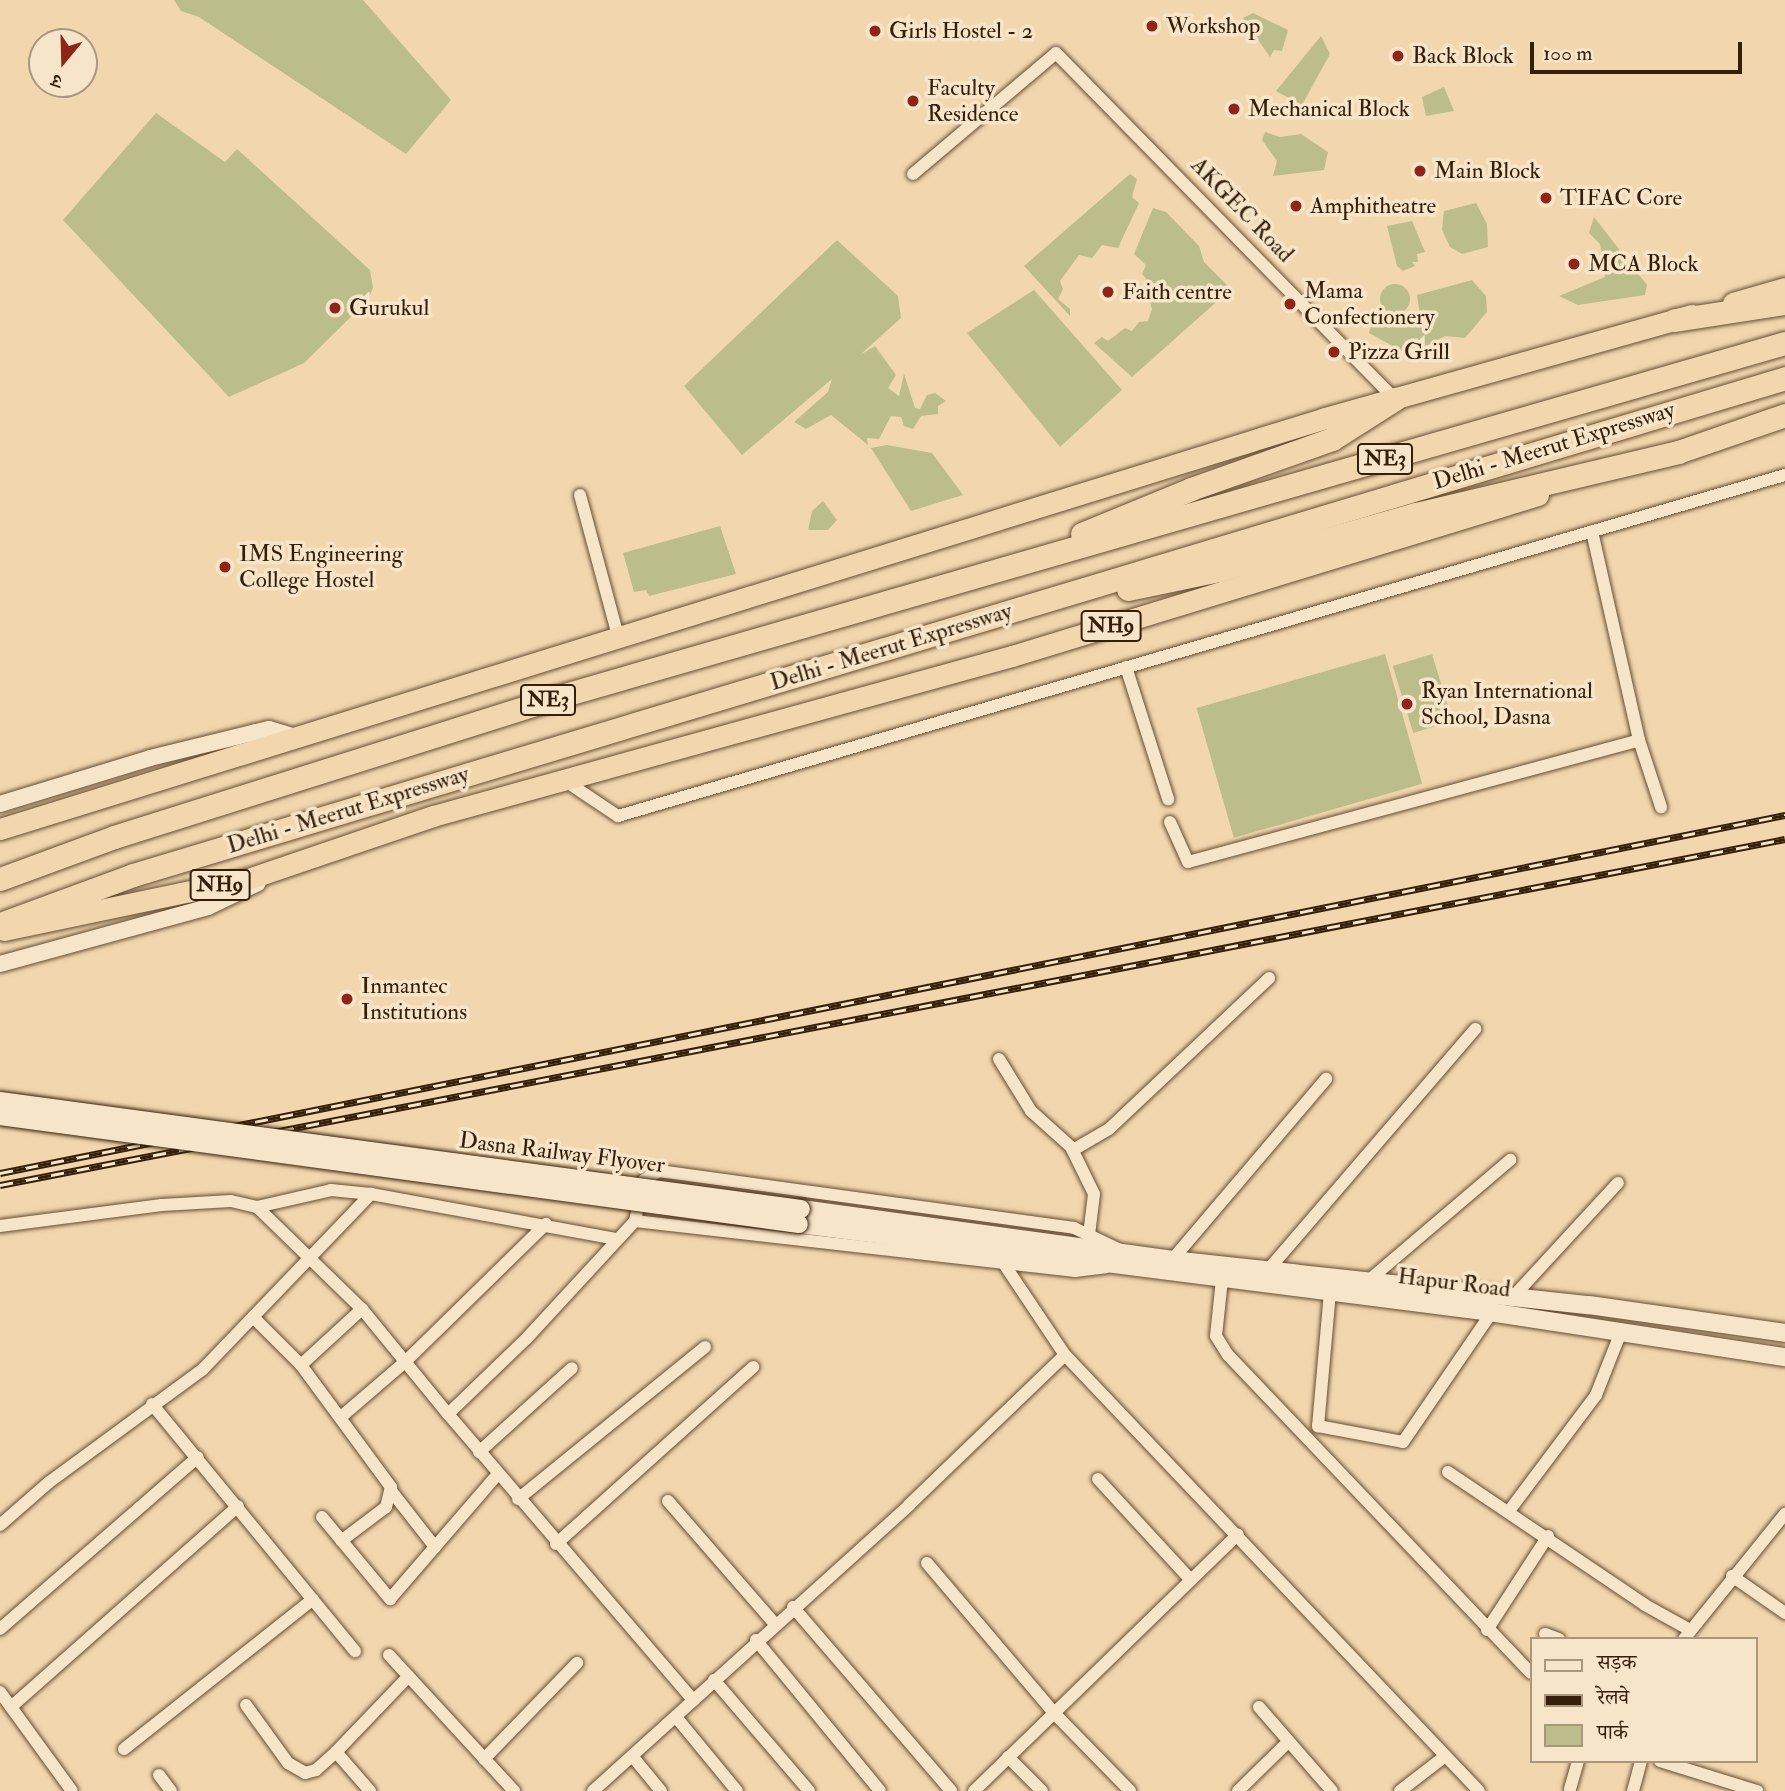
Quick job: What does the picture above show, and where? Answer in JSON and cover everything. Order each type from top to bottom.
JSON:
[{"type":"highway","points":[[0,829],[292,736],[1395,399],[1785,288]]},
{"type":"highway","points":[[1675,320],[1785,303]]},
{"type":"highway","name":"Delhi - Meerut Expressway","points":[[0,879],[114,837],[554,698],[1785,344]]},
{"type":"highway","name":"Delhi - Meerut Expressway","points":[[0,924],[132,875],[1785,378]]},
{"type":"highway","points":[[986,575],[1191,489],[1332,439],[1395,399]]},
{"type":"highway","points":[[995,616],[1219,570],[1416,514],[1678,452],[1785,415]]},
{"type":"highway","name":"NH9","points":[[0,930],[248,879],[433,816],[1012,656],[1678,452],[1785,423]]},
{"type":"main road","name":"Dasna Railway Flyover","points":[[0,1101],[1118,1258]]},
{"type":"main road","name":"Dasna Railway Flyover","points":[[0,1116],[500,1187],[1055,1248]]},
{"type":"main road","name":"Hapur Road","points":[[1118,1258],[1172,1260],[1513,1297],[1785,1333]]},
{"type":"main road","name":"Hapur Road","points":[[1118,1258],[1223,1279],[1492,1312],[1785,1357]]},
{"type":"street","name":"AKGEC Road","points":[[913,174],[1056,53],[1395,399]]},
{"type":"street","points":[[564,780],[618,816],[1785,475]]},
{"type":"street","points":[[580,495],[618,636]]},
{"type":"street","points":[[1592,531],[1639,740],[1661,807]]},
{"type":"street","points":[[1126,667],[1168,799]]},
{"type":"street","points":[[0,804],[150,758],[256,732],[269,729],[292,736]]},
{"type":"street","points":[[1170,822],[1188,862],[1639,740]]},
{"type":"street","points":[[0,964],[208,907],[314,856]]},
{"type":"street","points":[[1073,1150],[1109,1129],[1269,978]]},
{"type":"street","points":[[1268,1270],[1475,1029]]},
{"type":"street","points":[[999,1059],[1031,1111],[1073,1150],[1094,1194],[1089,1233]]},
{"type":"street","points":[[1172,1260],[1326,1079]]},
{"type":"street","points":[[1368,1281],[1510,1160]]},
{"type":"street","points":[[448,1414],[527,1338],[635,1221],[644,1180],[659,1171],[1032,1221],[1089,1233],[1118,1258]]},
{"type":"street","points":[[1513,1297],[1618,1183]]},
{"type":"street","points":[[257,1208],[331,1190],[371,1194],[617,1239]]},
{"type":"street","points":[[0,1525],[152,1404],[202,1369],[371,1194]]},
{"type":"street","points":[[0,1226],[163,1205],[231,1201],[257,1208],[362,1308],[497,1475],[693,1700]]},
{"type":"street","points":[[635,1221],[1075,1271],[1118,1258]]},
{"type":"street","points":[[341,1417],[406,1361],[546,1224]]},
{"type":"street","points":[[1004,1264],[1065,1355],[1238,1534],[1444,1757],[1479,1791]]},
{"type":"street","points":[[1223,1279],[1216,1336],[1228,1355],[1327,1454],[1487,1630],[1530,1672]]},
{"type":"street","points":[[1330,1292],[1318,1426],[1403,1442],[1492,1312]]},
{"type":"street","points":[[301,1365],[362,1308]]},
{"type":"street","points":[[253,1317],[301,1365],[435,1547]]},
{"type":"street","points":[[1509,1511],[1596,1395],[1621,1332]]},
{"type":"street","points":[[518,1499],[705,1347]]},
{"type":"street","points":[[597,1790],[1065,1355]]},
{"type":"street","points":[[556,1544],[753,1367]]},
{"type":"street","points":[[479,1452],[572,1368]]},
{"type":"street","points":[[152,1404],[355,1651]]},
{"type":"street","points":[[0,1629],[198,1457]]},
{"type":"street","points":[[1448,1472],[1548,1536],[1687,1634],[1785,1514]]},
{"type":"street","points":[[322,1517],[390,1599],[497,1475]]},
{"type":"street","points":[[1098,1479],[1190,1579]]},
{"type":"street","points":[[341,1541],[386,1507],[392,1492]]},
{"type":"street","points":[[668,1501],[775,1624]]},
{"type":"street","points":[[11,1707],[238,1506]]},
{"type":"street","points":[[974,1791],[1238,1534]]},
{"type":"street","points":[[1487,1630],[1548,1536]]},
{"type":"street","points":[[927,1563],[1054,1713],[1130,1791]]},
{"type":"street","points":[[1732,1576],[1785,1613]]},
{"type":"street","points":[[124,1749],[313,1599]]},
{"type":"street","points":[[793,1607],[951,1791]]},
{"type":"street","points":[[1545,1634],[1553,1637]]},
{"type":"street","points":[[756,1640],[880,1791]]},
{"type":"street","points":[[389,1655],[514,1791]]},
{"type":"street","points":[[484,1759],[577,1663]]},
{"type":"street","points":[[246,1705],[298,1770],[316,1770],[409,1676]]},
{"type":"street","points":[[714,1680],[809,1791]]},
{"type":"street","points":[[0,1692],[72,1791]]},
{"type":"street","points":[[1259,1707],[1332,1791]]},
{"type":"street","points":[[676,1717],[737,1791]]},
{"type":"street","points":[[1238,1791],[1289,1741]]},
{"type":"street","points":[[336,1752],[370,1791]]},
{"type":"street","points":[[633,1757],[661,1791]]},
{"type":"street","points":[[1008,1757],[1042,1791]]},
{"type":"street","points":[[1400,1791],[1444,1757]]},
{"type":"street","points":[[1570,1789],[1577,1763]]},
{"type":"street","points":[[1633,1791],[1640,1763]]},
{"type":"street","points":[[1666,1763],[1757,1791]]},
{"type":"street","points":[[159,1775],[171,1791]]},
{"type":"green space","points":[[174,0],[363,0],[451,100],[406,154],[199,17],[181,11]]},
{"type":"green space","points":[[1253,13],[1288,30],[1282,51],[1274,50],[1270,57],[1243,18]]},
{"type":"green space","points":[[1321,36],[1330,54],[1302,105],[1276,91]]},
{"type":"green space","points":[[1444,87],[1454,111],[1426,116],[1422,97]]},
{"type":"green space","points":[[156,113],[225,162],[237,149],[370,270],[373,288],[368,300],[304,363],[229,397],[63,220]]},
{"type":"green space","points":[[1265,132],[1280,137],[1301,134],[1328,152],[1324,170],[1273,176],[1277,161],[1262,140]]},
{"type":"green space","points":[[1130,174],[1137,179],[1132,197],[1139,203],[1118,248],[1102,245],[1092,258],[1079,255],[1060,281],[1063,289],[1058,299],[1070,309],[1070,316],[1024,266]]},
{"type":"green space","points":[[1476,203],[1487,224],[1488,247],[1462,254],[1450,247],[1442,230],[1444,211]]},
{"type":"green space","points":[[1153,208],[1166,212],[1199,246],[1204,262],[1231,289],[1132,377],[1094,343],[1102,337],[1108,341],[1125,328],[1132,331],[1139,322],[1148,321],[1152,309],[1149,299],[1155,289],[1142,274],[1146,265],[1134,254]]},
{"type":"green space","points":[[1594,217],[1647,285],[1645,295],[1578,305],[1559,296],[1605,277],[1600,244],[1589,233]]},
{"type":"green space","points":[[1412,221],[1425,252],[1417,254],[1418,262],[1412,262],[1415,266],[1403,271],[1397,266],[1387,226]]},
{"type":"green space","points":[[837,240],[898,296],[901,318],[860,355],[875,346],[896,375],[888,388],[899,396],[904,374],[915,408],[920,409],[927,395],[935,393],[946,401],[938,406],[938,414],[921,416],[913,429],[904,426],[901,417],[891,416],[879,439],[867,438],[868,445],[831,415],[806,429],[794,422],[828,392],[832,379],[742,455],[684,386]]},
{"type":"green space","points":[[1472,280],[1486,296],[1487,312],[1465,338],[1445,336],[1409,355],[1369,333],[1375,313],[1382,324],[1420,315],[1417,295]]},
{"type":"green space","points":[[1395,284],[1406,288],[1410,299],[1406,310],[1395,314],[1384,310],[1380,299],[1384,288]]},
{"type":"green space","points":[[1034,290],[1122,390],[1060,447],[967,333]]},
{"type":"green space","points":[[887,445],[932,453],[963,495],[911,511],[871,448]]},
{"type":"green space","points":[[823,501],[837,520],[828,530],[808,530],[812,511]]},
{"type":"green space","points":[[720,526],[736,574],[649,596],[646,590],[634,592],[623,553]]},
{"type":"green space","points":[[1385,654],[1422,784],[1234,838],[1197,708]]},
{"type":"green space","points":[[1432,654],[1452,721],[1413,733],[1393,666]]},
{"type":"railway","points":[[0,1173],[1785,815]]},
{"type":"railway","points":[[0,1185],[1785,839]]},
{"type":"place","name":"Workshop","points":[[1152,26]]},
{"type":"place","name":"Girls Hostel - 2","points":[[875,31]]},
{"type":"place","name":"Back Block","points":[[1398,56]]},
{"type":"place","name":"Faculty Residence","points":[[913,101]]},
{"type":"place","name":"Mechanical Block","points":[[1234,109]]},
{"type":"place","name":"Main Block","points":[[1420,171]]},
{"type":"place","name":"TIFAC Core","points":[[1546,198]]},
{"type":"place","name":"Amphitheatre","points":[[1296,206]]},
{"type":"place","name":"MCA Block","points":[[1574,264]]},
{"type":"place","name":"Faith centre","points":[[1108,292]]},
{"type":"place","name":"Mama Confectionery","points":[[1290,304]]},
{"type":"place","name":"Gurukul","points":[[335,308]]},
{"type":"place","name":"Pizza Grill","points":[[1334,352]]},
{"type":"place","name":"IMS Engineering College Hostel","points":[[225,567]]},
{"type":"place","name":"Ryan International School, Dasna","points":[[1407,704]]},
{"type":"place","name":"Inmantec Institutions","points":[[347,999]]}]
